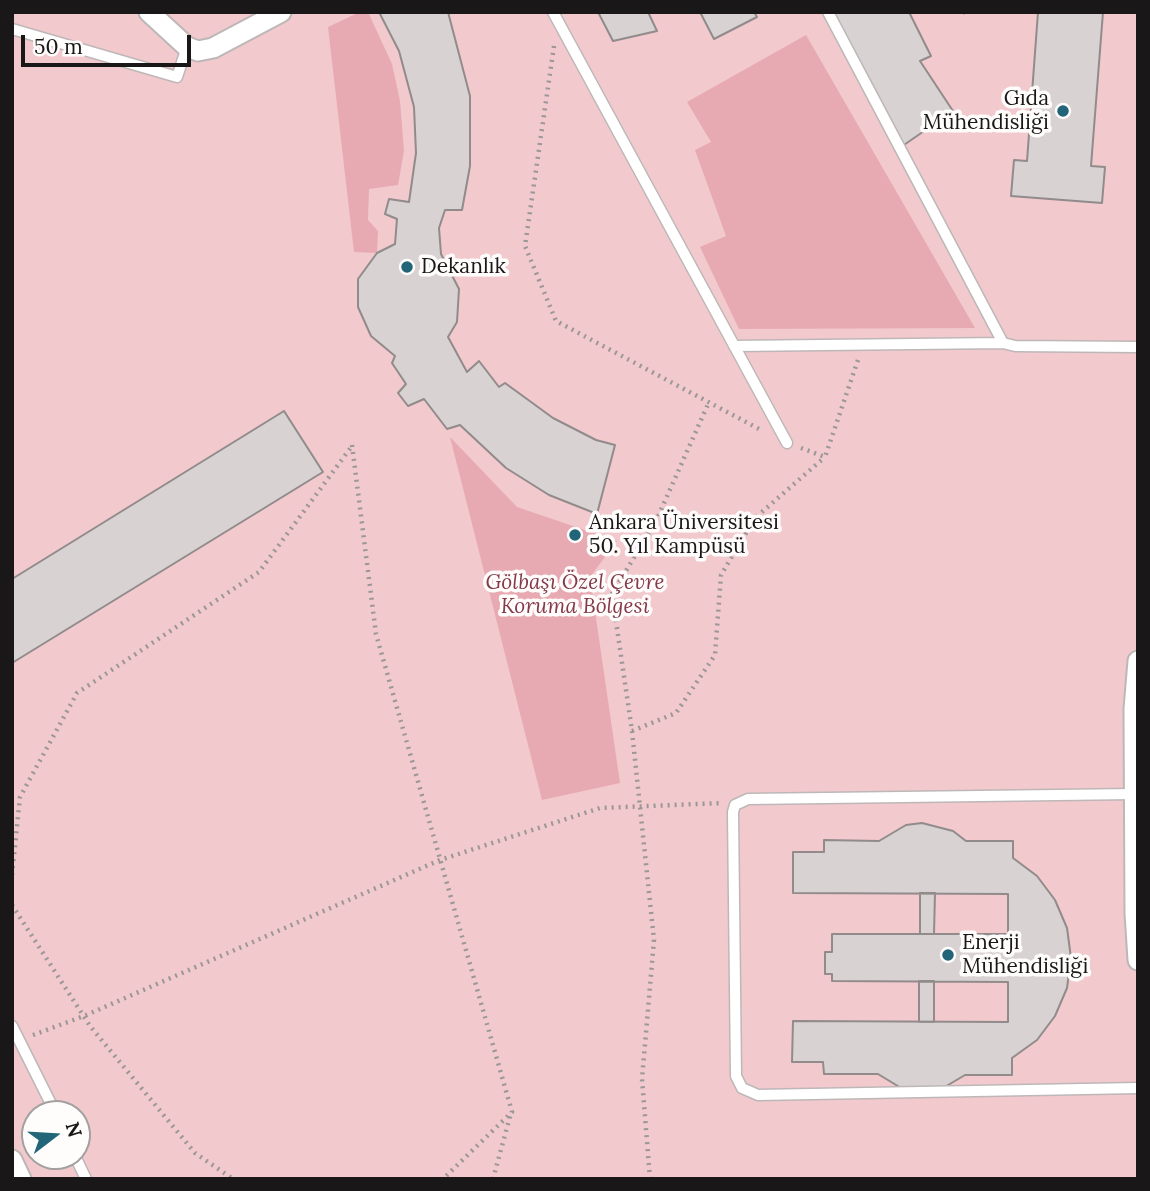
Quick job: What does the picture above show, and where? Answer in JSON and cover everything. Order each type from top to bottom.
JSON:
[{"type":"street","points":[[149,12],[187,47],[198,51],[213,48],[281,12]]},
{"type":"street","points":[[1138,662],[1134,794],[1138,960]]},
{"type":"street","points":[[12,1160],[21,1179]]},
{"type":"lane","points":[[828,12],[1003,343]]},
{"type":"lane","points":[[555,16],[787,443]]},
{"type":"lane","points":[[12,29],[177,77],[187,47]]},
{"type":"lane","points":[[734,346],[1003,343],[1015,346],[1138,347]]},
{"type":"lane","points":[[1134,794],[748,799],[740,802],[733,812],[736,1076],[741,1088],[758,1095],[1138,1088]]},
{"type":"lane","points":[[12,1026],[21,1039],[49,1100]]},
{"type":"path","points":[[555,16],[525,246],[556,321],[787,443],[825,457]]},
{"type":"path","points":[[632,731],[677,713],[715,655],[721,575],[755,518],[825,457],[863,344]]},
{"type":"path","points":[[650,1179],[642,1079],[654,940],[632,731],[612,594],[656,521],[709,402]]},
{"type":"path","points":[[12,875],[20,797],[77,693],[259,572],[352,445],[376,634],[512,1112],[494,1179]]},
{"type":"path","points":[[21,1039],[84,1016],[440,860],[600,808],[740,802]]},
{"type":"path","points":[[12,905],[84,1016],[195,1153],[233,1179]]},
{"type":"path","points":[[443,1179],[512,1112]]},
{"type":"green space","name":"Gölbaşı Özel Çevre Koruma Bölgesi","points":[[12,12],[1138,12],[1138,1179],[12,1179]]},
{"type":"green space","points":[[360,12],[368,12],[392,64],[400,101],[404,151],[398,185],[369,189],[368,220],[378,231],[377,253],[354,252],[328,27]]},
{"type":"green space","points":[[806,35],[975,328],[739,329],[700,247],[726,236],[695,150],[711,142],[687,102]]},
{"type":"green space","points":[[450,437],[517,507],[617,541],[590,577],[620,783],[542,800]]},
{"type":"building","name":"Dekanlık","points":[[379,12],[448,12],[470,96],[470,166],[462,210],[445,210],[439,228],[441,254],[459,289],[457,322],[448,337],[467,372],[479,361],[499,387],[505,383],[553,418],[596,440],[615,445],[597,514],[549,495],[506,468],[460,425],[447,429],[424,399],[408,406],[398,393],[406,384],[392,363],[395,356],[371,336],[358,307],[358,279],[377,253],[395,244],[397,219],[385,214],[389,199],[409,202],[416,153],[414,107],[399,51]]},
{"type":"building","points":[[598,12],[648,12],[657,31],[613,41]]},
{"type":"building","points":[[700,12],[754,12],[757,17],[714,39]]},
{"type":"building","points":[[828,12],[909,12],[931,56],[920,61],[953,111],[901,147]]},
{"type":"building","name":"Gıda Mühendisliği","points":[[1038,12],[1103,12],[1091,166],[1105,167],[1102,203],[1011,196],[1014,160],[1027,161]]},
{"type":"building","points":[[284,411],[323,472],[12,663],[12,579]]},
{"type":"building","name":"Enerji Mühendisliği","points":[[922,823],[953,831],[966,841],[1013,841],[1013,858],[1037,876],[1055,900],[1067,928],[1071,958],[1067,988],[1055,1016],[1037,1040],[1012,1058],[1012,1075],[965,1075],[938,1091],[906,1091],[878,1074],[824,1074],[823,1062],[792,1062],[793,1021],[1008,1022],[1008,982],[832,981],[832,974],[825,974],[825,952],[832,952],[832,934],[1008,934],[1008,894],[793,893],[793,852],[824,852],[824,840],[879,841],[906,825]]},
{"type":"building","points":[[920,893],[935,893],[934,934],[920,934]]},
{"type":"building","points":[[919,981],[934,981],[934,1022],[919,1022]]},
{"type":"place","name":"Gıda Mühendisliği","points":[[1063,111]]},
{"type":"place","name":"Dekanlık","points":[[407,267]]},
{"type":"place","name":"Ankara Üniversitesi 50. Yıl Kampüsü","points":[[575,535]]},
{"type":"place","name":"Enerji Mühendisliği","points":[[948,955]]}]
